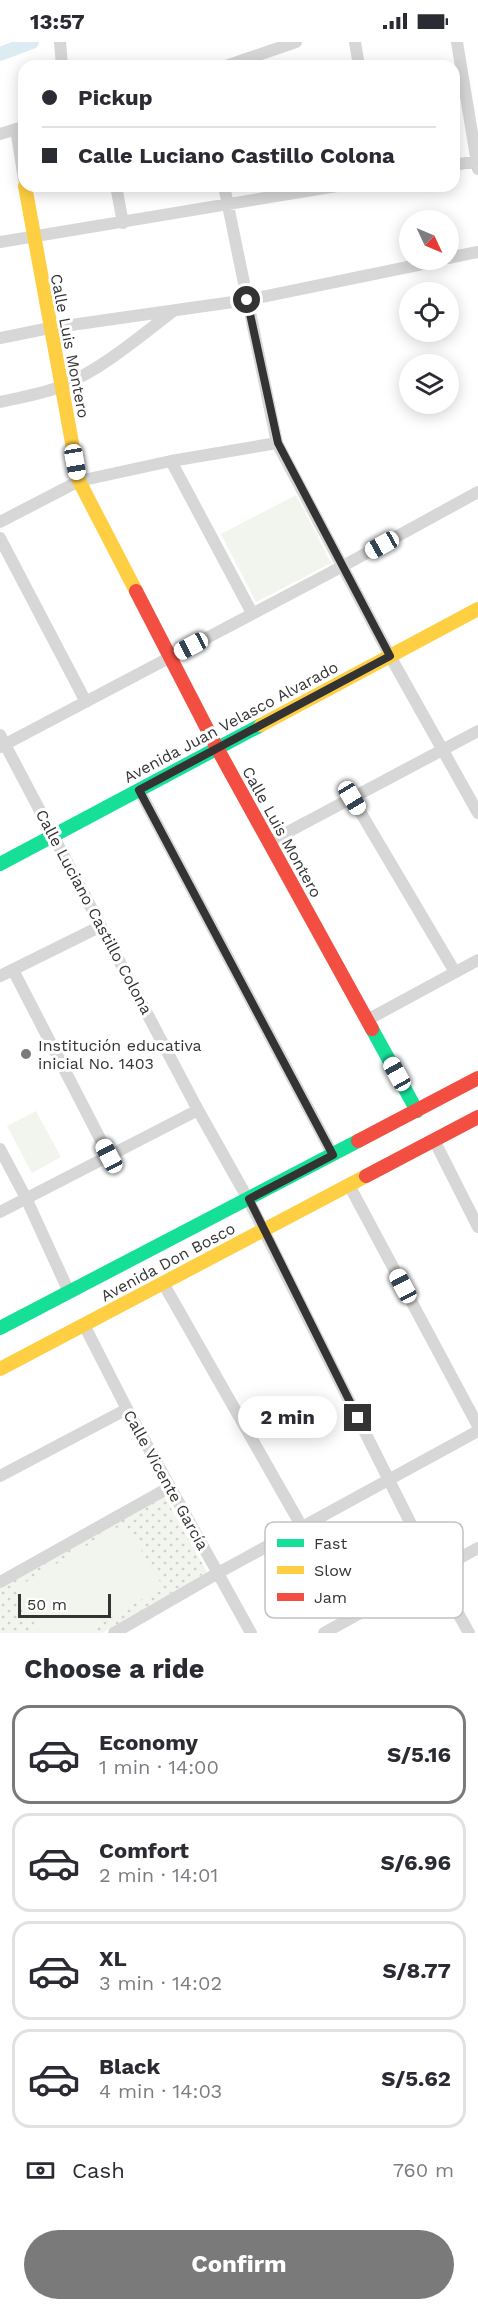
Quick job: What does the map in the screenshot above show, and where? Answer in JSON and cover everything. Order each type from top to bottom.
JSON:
[{"type":"street","points":[[60,42],[62,60]]},
{"type":"street","points":[[244,60],[296,42]]},
{"type":"street","points":[[355,42],[358,60]]},
{"type":"street","points":[[457,42],[478,164],[460,165]]},
{"type":"street","points":[[0,134],[18,127]]},
{"type":"street","name":"Calle Luis Montero","points":[[26,192],[79,481],[217,748],[417,1111]]},
{"type":"street","points":[[118,192],[123,224]]},
{"type":"street","points":[[225,192],[278,443],[390,656],[478,813]]},
{"type":"street","points":[[0,242],[123,224],[303,192]]},
{"type":"street","points":[[459,256],[478,252]]},
{"type":"street","points":[[0,338],[50,328],[247,300],[399,269]]},
{"type":"street","points":[[0,402],[61,386],[107,360],[173,311]]},
{"type":"street","points":[[0,522],[79,481],[171,460],[278,443]]},
{"type":"street","points":[[171,460],[252,613]]},
{"type":"street","points":[[2,742],[86,702],[478,492]]},
{"type":"street","points":[[0,538],[86,702]]},
{"type":"street","name":"Avenida Juan Velasco Alvarado","points":[[0,864],[478,609]]},
{"type":"street","points":[[269,842],[478,731]]},
{"type":"street","name":"Calle Luciano Castillo Colona","points":[[2,742],[54,835],[198,1110],[249,1199],[411,1522]]},
{"type":"street","points":[[139,790],[333,1155]]},
{"type":"street","points":[[352,798],[455,972]]},
{"type":"street","points":[[0,976],[101,926]]},
{"type":"street","points":[[367,1020],[478,960]]},
{"type":"street","points":[[12,970],[109,1156]]},
{"type":"street","name":"Avenida Don Bosco","points":[[0,1328],[478,1078]]},
{"type":"street","points":[[0,1212],[198,1110]]},
{"type":"street","name":"Avenida Don Bosco","points":[[0,1369],[478,1117]]},
{"type":"street","points":[[434,1140],[478,1227]]},
{"type":"street","points":[[0,1149],[26,1198],[69,1292]]},
{"type":"street","points":[[349,1185],[478,1426]]},
{"type":"street","points":[[163,1283],[299,1522]]},
{"type":"street","name":"Calle Vicente García","points":[[84,1325],[127,1409],[251,1633]]},
{"type":"street","points":[[0,1476],[127,1409]]},
{"type":"street","points":[[311,1522],[478,1431]]},
{"type":"street","points":[[0,1582],[170,1486]]},
{"type":"street","points":[[114,1633],[265,1547]]},
{"type":"street","points":[[463,1556],[478,1548]]},
{"type":"street","points":[[324,1633],[351,1618]]},
{"type":"street","name":"Calle Luciano Castillo Colona","points":[[461,1618],[469,1633]]},
{"type":"shaded area","points":[[296,495],[331,563],[256,602],[221,534]]},
{"type":"shaded area","points":[[36,1111],[61,1157],[32,1173],[7,1126]]},
{"type":"shaded area","points":[[163,1494],[207,1572],[102,1633],[0,1633],[0,1586]]},
{"type":"shaded area","points":[[125,1523],[163,1587],[84,1633],[40,1633],[14,1589]]},
{"type":"waterway","points":[[0,54],[32,42]]},
{"type":"traffic: fast","points":[[0,864],[261,725]]},
{"type":"traffic: fast","points":[[372,1029],[417,1111]]},
{"type":"traffic: fast","points":[[0,1328],[358,1141]]},
{"type":"traffic: slow","points":[[26,192],[79,481],[136,591]]},
{"type":"traffic: slow","points":[[261,725],[478,609]]},
{"type":"traffic: slow","points":[[0,1369],[366,1176]]},
{"type":"traffic: jam","points":[[136,591],[217,748],[372,1029]]},
{"type":"traffic: jam","points":[[358,1141],[478,1078]]},
{"type":"traffic: jam","points":[[366,1176],[478,1117]]},
{"type":"place","name":"Institución educativa inicial No. 1403","points":[[26,1054]]},
{"type":"route","points":[[247,300],[278,443],[390,656],[139,790],[333,1155],[249,1199],[358,1418]]}]
